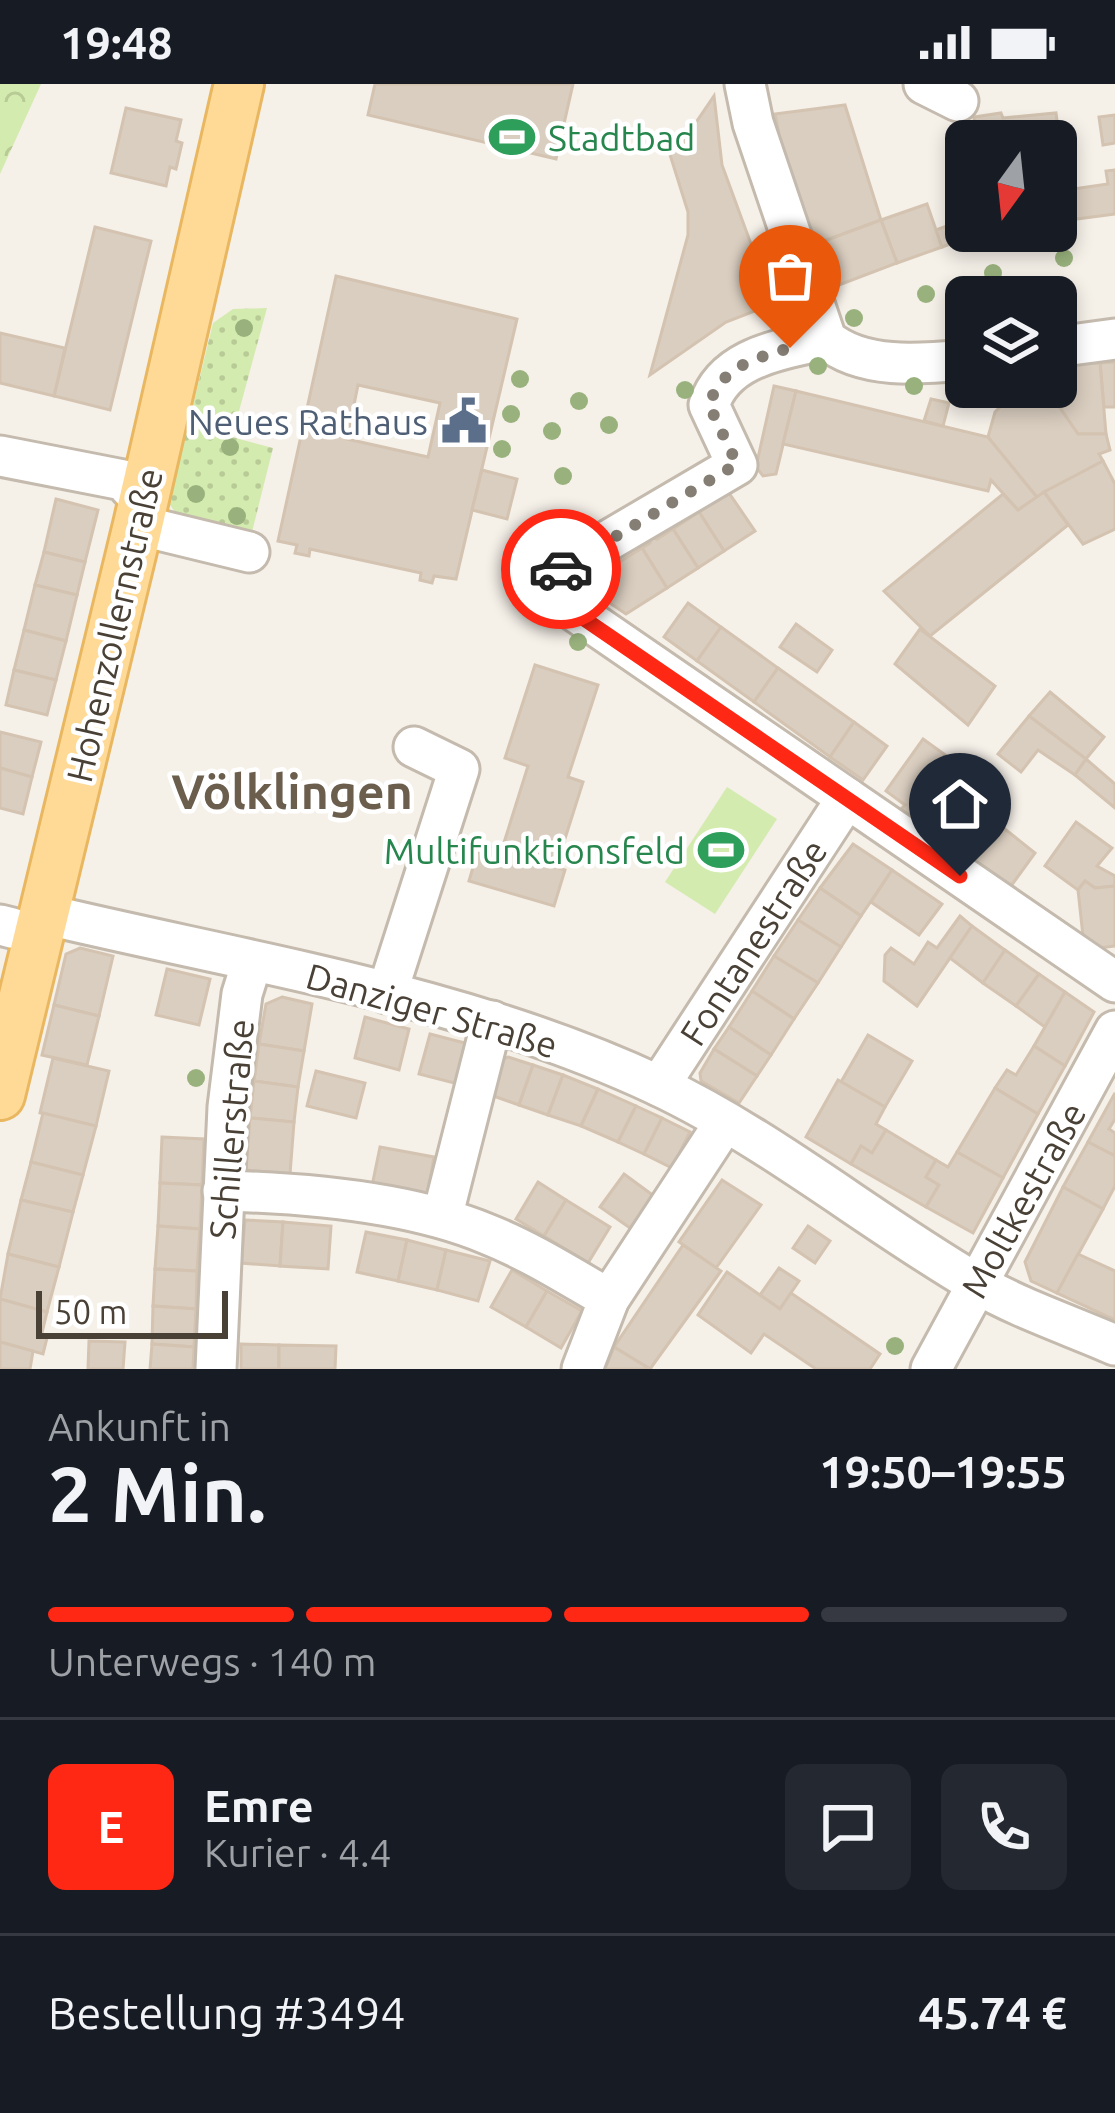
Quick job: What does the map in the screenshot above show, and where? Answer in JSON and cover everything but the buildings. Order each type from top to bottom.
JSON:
[{"type":"main road","name":"Hohenzollernstraße","points":[[0,1095],[19,922],[138,524],[239,84]]},
{"type":"street","points":[[745,84],[753,123],[830,333]]},
{"type":"street","points":[[945,362],[919,365],[830,333],[728,371],[709,405],[737,464],[553,574],[560,601],[1115,982]]},
{"type":"street","points":[[1077,344],[1115,339]]},
{"type":"street","points":[[0,456],[123,480],[138,524],[249,552]]},
{"type":"street","points":[[387,993],[459,769],[414,747]]},
{"type":"street","name":"Fontanestraße","points":[[659,1086],[847,798]]},
{"type":"street","name":"Danziger Straße","points":[[19,922],[252,962],[492,1021],[659,1086],[725,1122],[977,1284],[1115,1346]]},
{"type":"street","name":"Schillerstraße","points":[[216,1369],[223,1191],[242,994],[252,962]]},
{"type":"street","points":[[442,1218],[492,1021]]},
{"type":"street","name":"Moltkestraße","points":[[931,1369],[1115,1031]]},
{"type":"street","points":[[581,1369],[609,1299],[725,1122]]},
{"type":"street","points":[[223,1191],[341,1201],[442,1218],[533,1255],[609,1299]]},
{"type":"green space","points":[[0,84],[41,84],[0,174]]},
{"type":"green space","points":[[267,308],[232,437],[273,448],[251,536],[177,515],[170,505],[213,323],[233,309]]},
{"type":"green space","name":"Multifunktionsfeld","points":[[727,787],[777,819],[715,914],[665,882]]},
{"type":"way so far","points":[[561,569],[737,464],[709,405],[715,387],[728,371],[790,348]]},
{"type":"place","name":"Stadtbad","points":[[512,137]]},
{"type":"place","name":"Neues Rathaus","points":[[464,421]]},
{"type":"place","name":"Multifunktionsfeld","points":[[721,850]]},
{"type":"district","name":"Völklingen","points":[[292,791]]},
{"type":"route","points":[[561,569],[553,574],[560,601],[960,876]]}]
